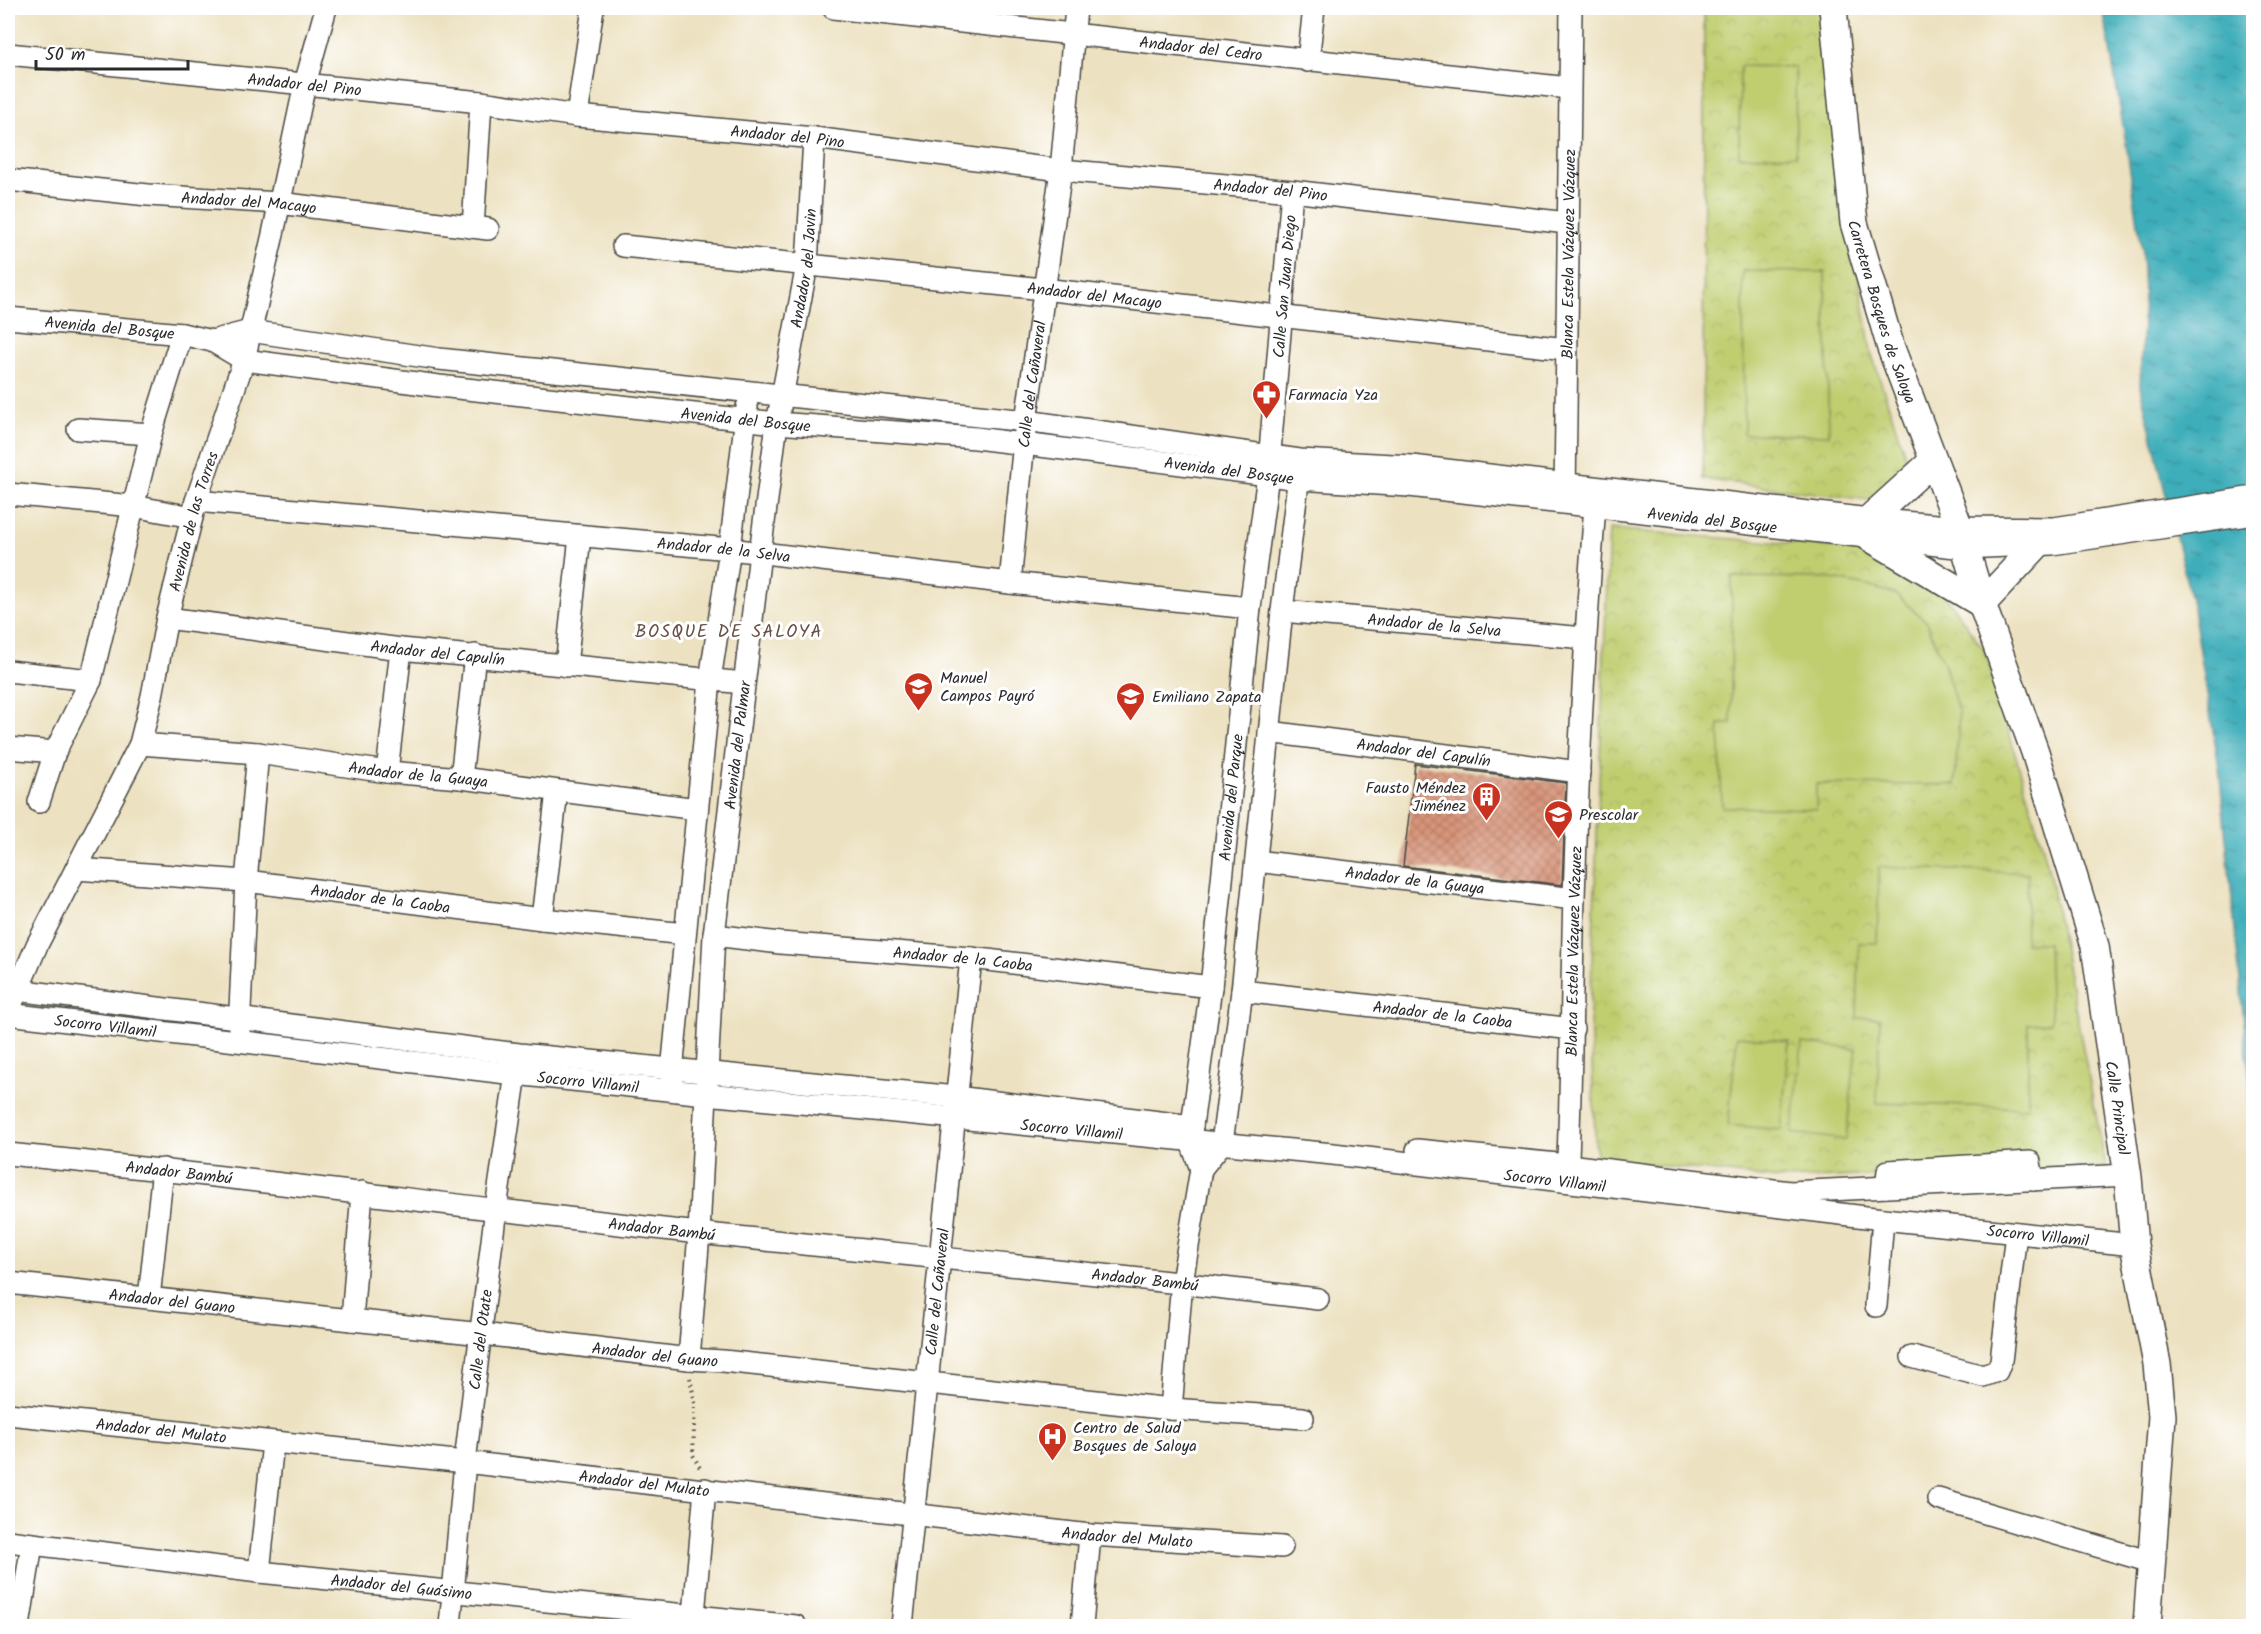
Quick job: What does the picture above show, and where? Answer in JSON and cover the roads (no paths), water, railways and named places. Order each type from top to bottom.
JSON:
[{"type":"main road","name":"Carretera Bosques de Saloya","points":[[1833,8],[1854,223],[1891,348],[1962,538],[1982,604]]},
{"type":"main road","points":[[1934,461],[1869,528],[1982,604],[2048,539]]},
{"type":"main road","name":"Calle Principal","points":[[1982,604],[2035,752],[2095,946],[2127,1175],[2134,1245],[2157,1364],[2162,1416],[2147,1626]]},
{"type":"street","name":"Avenida de las Torres","points":[[8,1016],[12,988],[140,744],[167,618],[194,509],[244,360],[305,84],[326,8]]},
{"type":"street","points":[[577,116],[593,8]]},
{"type":"street","name":"Andador del Cedro","points":[[833,8],[865,9],[1072,35],[1569,88]]},
{"type":"street","name":"Calle del Cañaveral","points":[[1010,583],[1023,444],[1061,170],[1076,8]]},
{"type":"street","points":[[1308,61],[1314,8]]},
{"type":"street","name":"Blanca Estela Vázquez Vázquez","points":[[1565,493],[1571,8]]},
{"type":"street","name":"Andador del Pino","points":[[8,54],[481,102],[577,116],[814,138],[1061,170],[1292,190],[1567,223]]},
{"type":"street","name":"Andador del Macayo","points":[[8,180],[148,195],[279,203],[481,228],[481,102]]},
{"type":"street","name":"Andador del Javin","points":[[783,396],[807,265],[814,138]]},
{"type":"street","name":"Calle San Juan Diego","points":[[1269,465],[1292,190]]},
{"type":"street","name":"Andador del Macayo","points":[[623,246],[1043,289],[1566,349]]},
{"type":"street","name":"Avenida del Bosque","points":[[8,318],[182,334],[212,340],[244,360],[439,386],[777,423],[976,438],[1269,465]]},
{"type":"street","name":"Avenida del Bosque","points":[[212,340],[250,332],[439,359],[1026,421],[1269,465],[1409,486],[1565,493],[1962,538],[2048,539],[2253,514]]},
{"type":"street","points":[[39,802],[55,752],[91,680],[132,506],[151,434],[182,334]]},
{"type":"street","points":[[539,397],[542,369]]},
{"type":"street","name":"Avenida del Palmar","points":[[671,1080],[710,680],[749,391]]},
{"type":"street","name":"Avenida del Palmar","points":[[689,1359],[699,1233],[714,935],[760,553],[777,423],[783,396]]},
{"type":"street","points":[[78,429],[151,434]]},
{"type":"street","name":"Avenida del Parque","points":[[1191,1133],[1211,987],[1250,608],[1269,465]]},
{"type":"street","name":"Avenida del Parque","points":[[1222,1136],[1242,991],[1282,611],[1300,470]]},
{"type":"street","name":"Avenida del Bosque","points":[[1565,493],[1594,505],[1869,528]]},
{"type":"street","points":[[8,494],[132,506]]},
{"type":"street","name":"Avenida del Bosque","points":[[2048,539],[2253,496]]},
{"type":"street","name":"Blanca Estela Vázquez Vázquez","points":[[1567,1174],[1579,772],[1594,505]]},
{"type":"street","name":"Andador de la Selva","points":[[132,506],[580,536],[729,549],[1010,583],[1250,608]]},
{"type":"street","points":[[566,666],[580,536]]},
{"type":"street","name":"Andador de la Selva","points":[[1282,611],[1585,638]]},
{"type":"street","name":"Andador del Capulín","points":[[167,618],[401,649],[744,683]]},
{"type":"street","points":[[387,772],[401,649]]},
{"type":"street","points":[[461,778],[475,655]]},
{"type":"street","points":[[8,671],[91,680]]},
{"type":"street","name":"Andador del Capulín","points":[[1269,732],[1579,772]]},
{"type":"street","name":"Andador de la Guaya","points":[[140,744],[258,753],[387,772],[461,778],[697,809]]},
{"type":"street","points":[[8,748],[55,752]]},
{"type":"street","points":[[239,1041],[246,881],[258,753]]},
{"type":"street","points":[[542,920],[557,791]]},
{"type":"street","name":"Andador de la Guaya","points":[[1256,861],[1574,899]]},
{"type":"street","name":"Andador de la Caoba","points":[[76,869],[246,881],[542,920],[685,934]]},
{"type":"street","name":"Andador de la Caoba","points":[[714,935],[780,943],[970,958],[1211,987]]},
{"type":"street","name":"Calle del Cañaveral","points":[[902,1626],[970,958]]},
{"type":"street","name":"Socorro Villamil","points":[[12,988],[240,1019],[517,1064]]},
{"type":"street","name":"Andador de la Caoba","points":[[1242,991],[1573,1029]]},
{"type":"street","name":"Socorro Villamil","points":[[8,1016],[239,1041],[517,1064],[955,1107],[1222,1136],[1333,1154],[1790,1192],[2127,1175]]},
{"type":"street","name":"Calle del Otate","points":[[450,1626],[465,1462],[496,1208],[517,1064]]},
{"type":"street","points":[[1191,1133],[1201,1169]]},
{"type":"street","points":[[1171,1409],[1182,1282],[1201,1169],[1222,1136]]},
{"type":"street","name":"Andador Bambú","points":[[8,1154],[163,1169],[699,1233],[1182,1282],[1318,1299]]},
{"type":"street","points":[[149,1298],[163,1169]]},
{"type":"street","name":"Socorro Villamil","points":[[1567,1174],[1883,1219],[2134,1245]]},
{"type":"street","points":[[352,1320],[362,1192]]},
{"type":"street","points":[[1876,1306],[1883,1219]]},
{"type":"street","points":[[1912,1357],[1983,1376],[1998,1371],[2016,1233]]},
{"type":"street","name":"Andador del Guano","points":[[8,1283],[927,1384],[1171,1409],[1303,1418]]},
{"type":"street","name":"Andador del Mulato","points":[[8,1414],[465,1462],[1090,1535],[1282,1547]]},
{"type":"street","points":[[259,1572],[273,1443]]},
{"type":"street","points":[[694,1621],[705,1489]]},
{"type":"street","points":[[1938,1499],[2151,1562]]},
{"type":"street","points":[[1082,1626],[1090,1535]]},
{"type":"street","name":"Andador del Guásimo","points":[[8,1541],[259,1572],[454,1591],[694,1621],[796,1626]]},
{"type":"street","points":[[19,1626],[32,1544]]},
{"type":"water","points":[[2103,8],[2253,8],[2253,1171],[2250,1083],[2219,767],[2193,608],[2140,387],[2144,295],[2142,250]]},
{"type":"place","name":"Farmacia Yza","points":[[1267,420]]},
{"type":"place","name":"Manuel Campos Payró","points":[[919,712]]},
{"type":"place","name":"Emiliano Zapata","points":[[1131,722]]},
{"type":"place","name":"Fausto Méndez Jiménez","points":[[1487,822]]},
{"type":"place","name":"Prescolar","points":[[1558,840]]},
{"type":"place","name":"Centro de Salud Bosques de Saloya","points":[[1052,1462]]},
{"type":"district","name":"BOSQUE DE SALOYA","points":[[729,631]]}]
